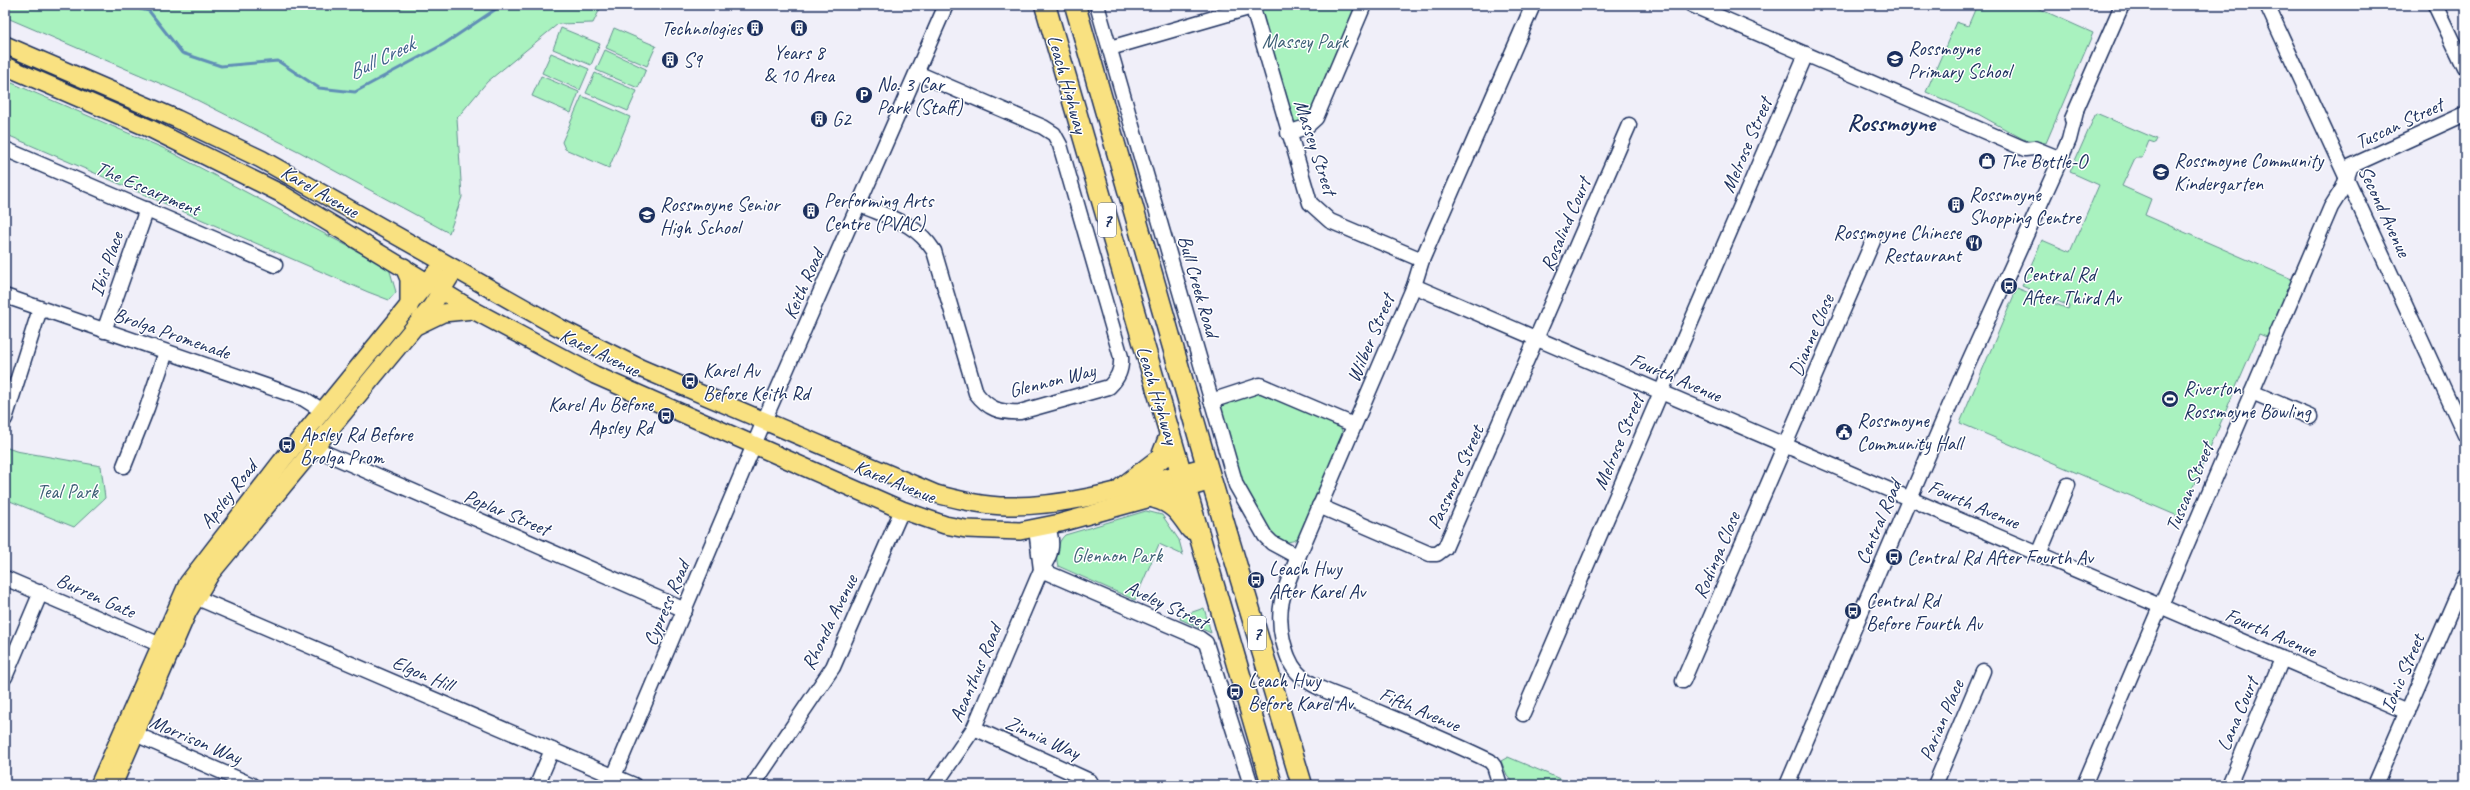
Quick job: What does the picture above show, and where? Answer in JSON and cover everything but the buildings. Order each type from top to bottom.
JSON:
[{"type":"highway","name":"Leach Highway","points":[[1045,5],[1201,546],[1272,785]]},
{"type":"highway","name":"Leach Highway","points":[[1075,5],[1209,473],[1302,785]]},
{"type":"highway","points":[[1122,488],[1161,458],[1170,435]]},
{"type":"highway","points":[[1155,498],[1168,501],[1178,509],[1201,546]]},
{"type":"main road","name":"Karel Avenue","points":[[5,45],[177,119],[261,159],[558,327],[599,348],[764,421],[936,494],[990,506],[1023,506],[1067,501],[1122,488],[1183,480],[1209,473]]},
{"type":"main road","name":"Karel Avenue","points":[[5,66],[152,129],[297,202],[473,310],[595,375],[902,510],[966,529],[1020,531],[1047,526],[1155,498],[1183,480]]},
{"type":"main road","name":"Apsley Road","points":[[99,785],[129,732],[166,646],[220,560],[412,330],[436,286],[449,266]]},
{"type":"main road","points":[[404,267],[409,279],[409,308]]},
{"type":"main road","name":"Apsley Road","points":[[166,646],[179,599],[198,567],[409,308],[436,286]]},
{"type":"main road","points":[[412,330],[443,313],[473,310]]},
{"type":"main road","points":[[1023,506],[1040,516],[1047,526],[1067,501]]},
{"type":"main road","name":"Apsley Road","points":[[113,785],[129,732]]},
{"type":"street","name":"Keith Road","points":[[754,446],[946,5]]},
{"type":"street","name":"Bull Creek Road","points":[[1097,5],[1236,485],[1265,536],[1272,543],[1298,557]]},
{"type":"street","points":[[1288,133],[1306,127],[1316,118],[1364,5]]},
{"type":"street","name":"Wilber Street","points":[[1311,683],[1297,672],[1290,663],[1279,619],[1282,595],[1414,286],[1422,260],[1533,5]]},
{"type":"street","points":[[1692,5],[2025,149],[2029,155],[2055,162]]},
{"type":"street","name":"Central Road","points":[[1787,785],[2007,274],[2027,237],[2055,162],[2122,5]]},
{"type":"street","name":"Second Avenue","points":[[2267,5],[2465,434]]},
{"type":"street","points":[[2435,5],[2465,68]]},
{"type":"street","points":[[1110,48],[1252,6]]},
{"type":"street","name":"Massey Street","points":[[1252,6],[1305,192],[1310,203],[1320,214],[1330,221],[1422,260]]},
{"type":"street","name":"Melrose Street","points":[[1523,714],[1806,54]]},
{"type":"street","name":"Glennon Way","points":[[860,205],[914,228],[924,236],[934,251],[976,393],[992,409],[1004,413],[1020,412],[1109,387],[1117,378],[1122,366],[1121,357],[1060,145],[1054,134],[1043,127],[917,73]]},
{"type":"street","name":"Tuscan Street","points":[[2084,785],[2336,197],[2343,188],[2351,166],[2465,114]]},
{"type":"street","name":"Rosalind Court","points":[[1537,339],[1629,125]]},
{"type":"street","name":"The Escarpment","points":[[5,149],[275,265]]},
{"type":"street","name":"Ibis Place","points":[[104,331],[147,209]]},
{"type":"street","name":"Dianne Close","points":[[1785,445],[1874,241]]},
{"type":"street","name":"Fourth Avenue","points":[[1414,286],[2407,712]]},
{"type":"street","name":"Brolga Promenade","points":[[5,296],[304,399],[324,411]]},
{"type":"street","points":[[5,419],[40,309]]},
{"type":"street","name":"Passmore Street","points":[[1319,506],[1430,554],[1437,554],[1445,548],[1537,339]]},
{"type":"street","points":[[124,466],[147,408],[166,352]]},
{"type":"street","points":[[1211,401],[1260,385],[1354,425]]},
{"type":"street","points":[[2252,392],[2310,417]]},
{"type":"street","name":"Rodinga Close","points":[[1683,681],[1785,445]]},
{"type":"street","name":"Cypress Road","points":[[614,776],[754,446]]},
{"type":"street","name":"Poplar Street","points":[[314,448],[685,610]]},
{"type":"street","points":[[2039,554],[2068,485]]},
{"type":"street","name":"Rhonda Avenue","points":[[753,785],[834,667],[902,510]]},
{"type":"street","name":"Acanthus Road","points":[[935,785],[974,728],[1041,570],[1037,537],[1047,526]]},
{"type":"street","name":"Aveley Street","points":[[1041,570],[1199,638],[1206,643],[1251,785]]},
{"type":"street","name":"Ionic Street","points":[[2375,785],[2465,577]]},
{"type":"street","name":"Burren Gate","points":[[5,578],[166,646]]},
{"type":"street","points":[[5,677],[40,592]]},
{"type":"street","name":"Elgon Hill","points":[[196,596],[634,785]]},
{"type":"street","name":"Lana Court","points":[[2229,785],[2282,659]]},
{"type":"street","name":"Parian Place","points":[[1935,785],[1983,671]]},
{"type":"street","name":"Fifth Avenue","points":[[1311,683],[1490,762],[1494,766],[1500,785]]},
{"type":"street","name":"Zinnia Way","points":[[974,728],[1090,781],[1092,785]]},
{"type":"street","name":"Morrison Way","points":[[129,732],[252,785]]},
{"type":"street","points":[[536,785],[552,750]]},
{"type":"green space","points":[[5,5],[391,5],[400,9],[406,5],[602,5],[593,23],[558,24],[487,82],[457,118],[462,197],[449,233],[300,152],[187,95],[5,17]]},
{"type":"green space","name":"Massey Park","points":[[1257,5],[1359,5],[1312,115],[1301,123],[1294,122],[1290,116]]},
{"type":"green space","points":[[1977,5],[2031,5],[2093,33],[2046,143],[2023,139],[1978,114],[1926,92],[1956,22],[1968,26]]},
{"type":"green space","points":[[561,28],[600,44],[591,65],[553,49]]},
{"type":"green space","points":[[614,28],[656,46],[647,66],[606,48]]},
{"type":"green space","points":[[605,50],[646,69],[638,88],[596,70]]},
{"type":"green space","points":[[551,53],[589,69],[580,90],[542,73]]},
{"type":"green space","points":[[595,73],[637,91],[628,111],[586,93]]},
{"type":"green space","points":[[541,76],[579,92],[571,113],[532,96]]},
{"type":"green space","points":[[5,80],[163,148],[389,268],[396,292],[389,300],[368,292],[5,134]]},
{"type":"green space","points":[[582,96],[630,117],[609,168],[565,149],[562,142]]},
{"type":"green space","points":[[2096,113],[2157,139],[2155,143],[2149,141],[2142,158],[2135,158],[2122,186],[2151,199],[2145,215],[2294,280],[2269,338],[2259,334],[2180,517],[1960,423],[2017,288],[2068,309],[2069,306],[2022,286],[2042,240],[2070,252],[2099,185],[2070,172]]},
{"type":"green space","points":[[1261,390],[1341,426],[1343,438],[1302,533],[1299,537],[1290,542],[1275,538],[1240,482],[1221,409],[1224,402]]},
{"type":"green space","name":"Teal Park","points":[[5,447],[16,451],[101,466],[105,498],[74,527],[5,499]]},
{"type":"green space","name":"Glennon Park","points":[[1146,511],[1162,515],[1179,540],[1183,555],[1159,544],[1135,600],[1058,566],[1057,549],[1060,541],[1065,535]]},
{"type":"green space","points":[[1204,608],[1211,633],[1180,619],[1181,616]]},
{"type":"green space","points":[[1508,757],[1567,782],[1565,785],[1516,785],[1507,775],[1501,761]]},
{"type":"waterway","name":"Bull Creek","points":[[124,5],[149,11],[182,53],[221,66],[278,61],[319,88],[355,92],[444,44],[502,5]]},
{"type":"place","name":"Technologies","points":[[755,28]]},
{"type":"place","name":"Years 8 & 10 Area","points":[[799,28]]},
{"type":"place","name":"Rossmoyne Primary School","points":[[1895,59]]},
{"type":"place","name":"S9","points":[[670,60]]},
{"type":"place","name":"No. 3 Car Park (Staff)","points":[[864,95]]},
{"type":"place","name":"G2","points":[[819,119]]},
{"type":"place","name":"The Bottle-O","points":[[1987,161]]},
{"type":"place","name":"Rossmoyne Community Kindergarten","points":[[2161,172]]},
{"type":"place","name":"Rossmoyne Shopping Centre","points":[[1956,205]]},
{"type":"place","name":"Performing Arts Centre (PVAC)","points":[[811,211]]},
{"type":"place","name":"Rossmoyne Senior High School","points":[[647,215]]},
{"type":"place","name":"Rossmoyne Chinese Restaurant","points":[[1974,243]]},
{"type":"place","name":"Central Rd After Third Av","points":[[2009,286]]},
{"type":"place","name":"Karel Av Before Keith Rd","points":[[690,381]]},
{"type":"place","name":"Riverton Rossmoyne Bowling","points":[[2170,399]]},
{"type":"place","name":"Karel Av Before Apsley Rd","points":[[666,416]]},
{"type":"place","name":"Rossmoyne Community Hall","points":[[1844,432]]},
{"type":"place","name":"Apsley Rd Before Brolga Prom","points":[[287,445]]},
{"type":"place","name":"Central Rd After Fourth Av","points":[[1894,557]]},
{"type":"place","name":"Leach Hwy After Karel Av","points":[[1256,580]]},
{"type":"place","name":"Central Rd Before Fourth Av","points":[[1853,611]]},
{"type":"place","name":"Leach Hwy Before Karel Av","points":[[1235,692]]},
{"type":"district","name":"Rossmoyne","points":[[1891,123]]}]
